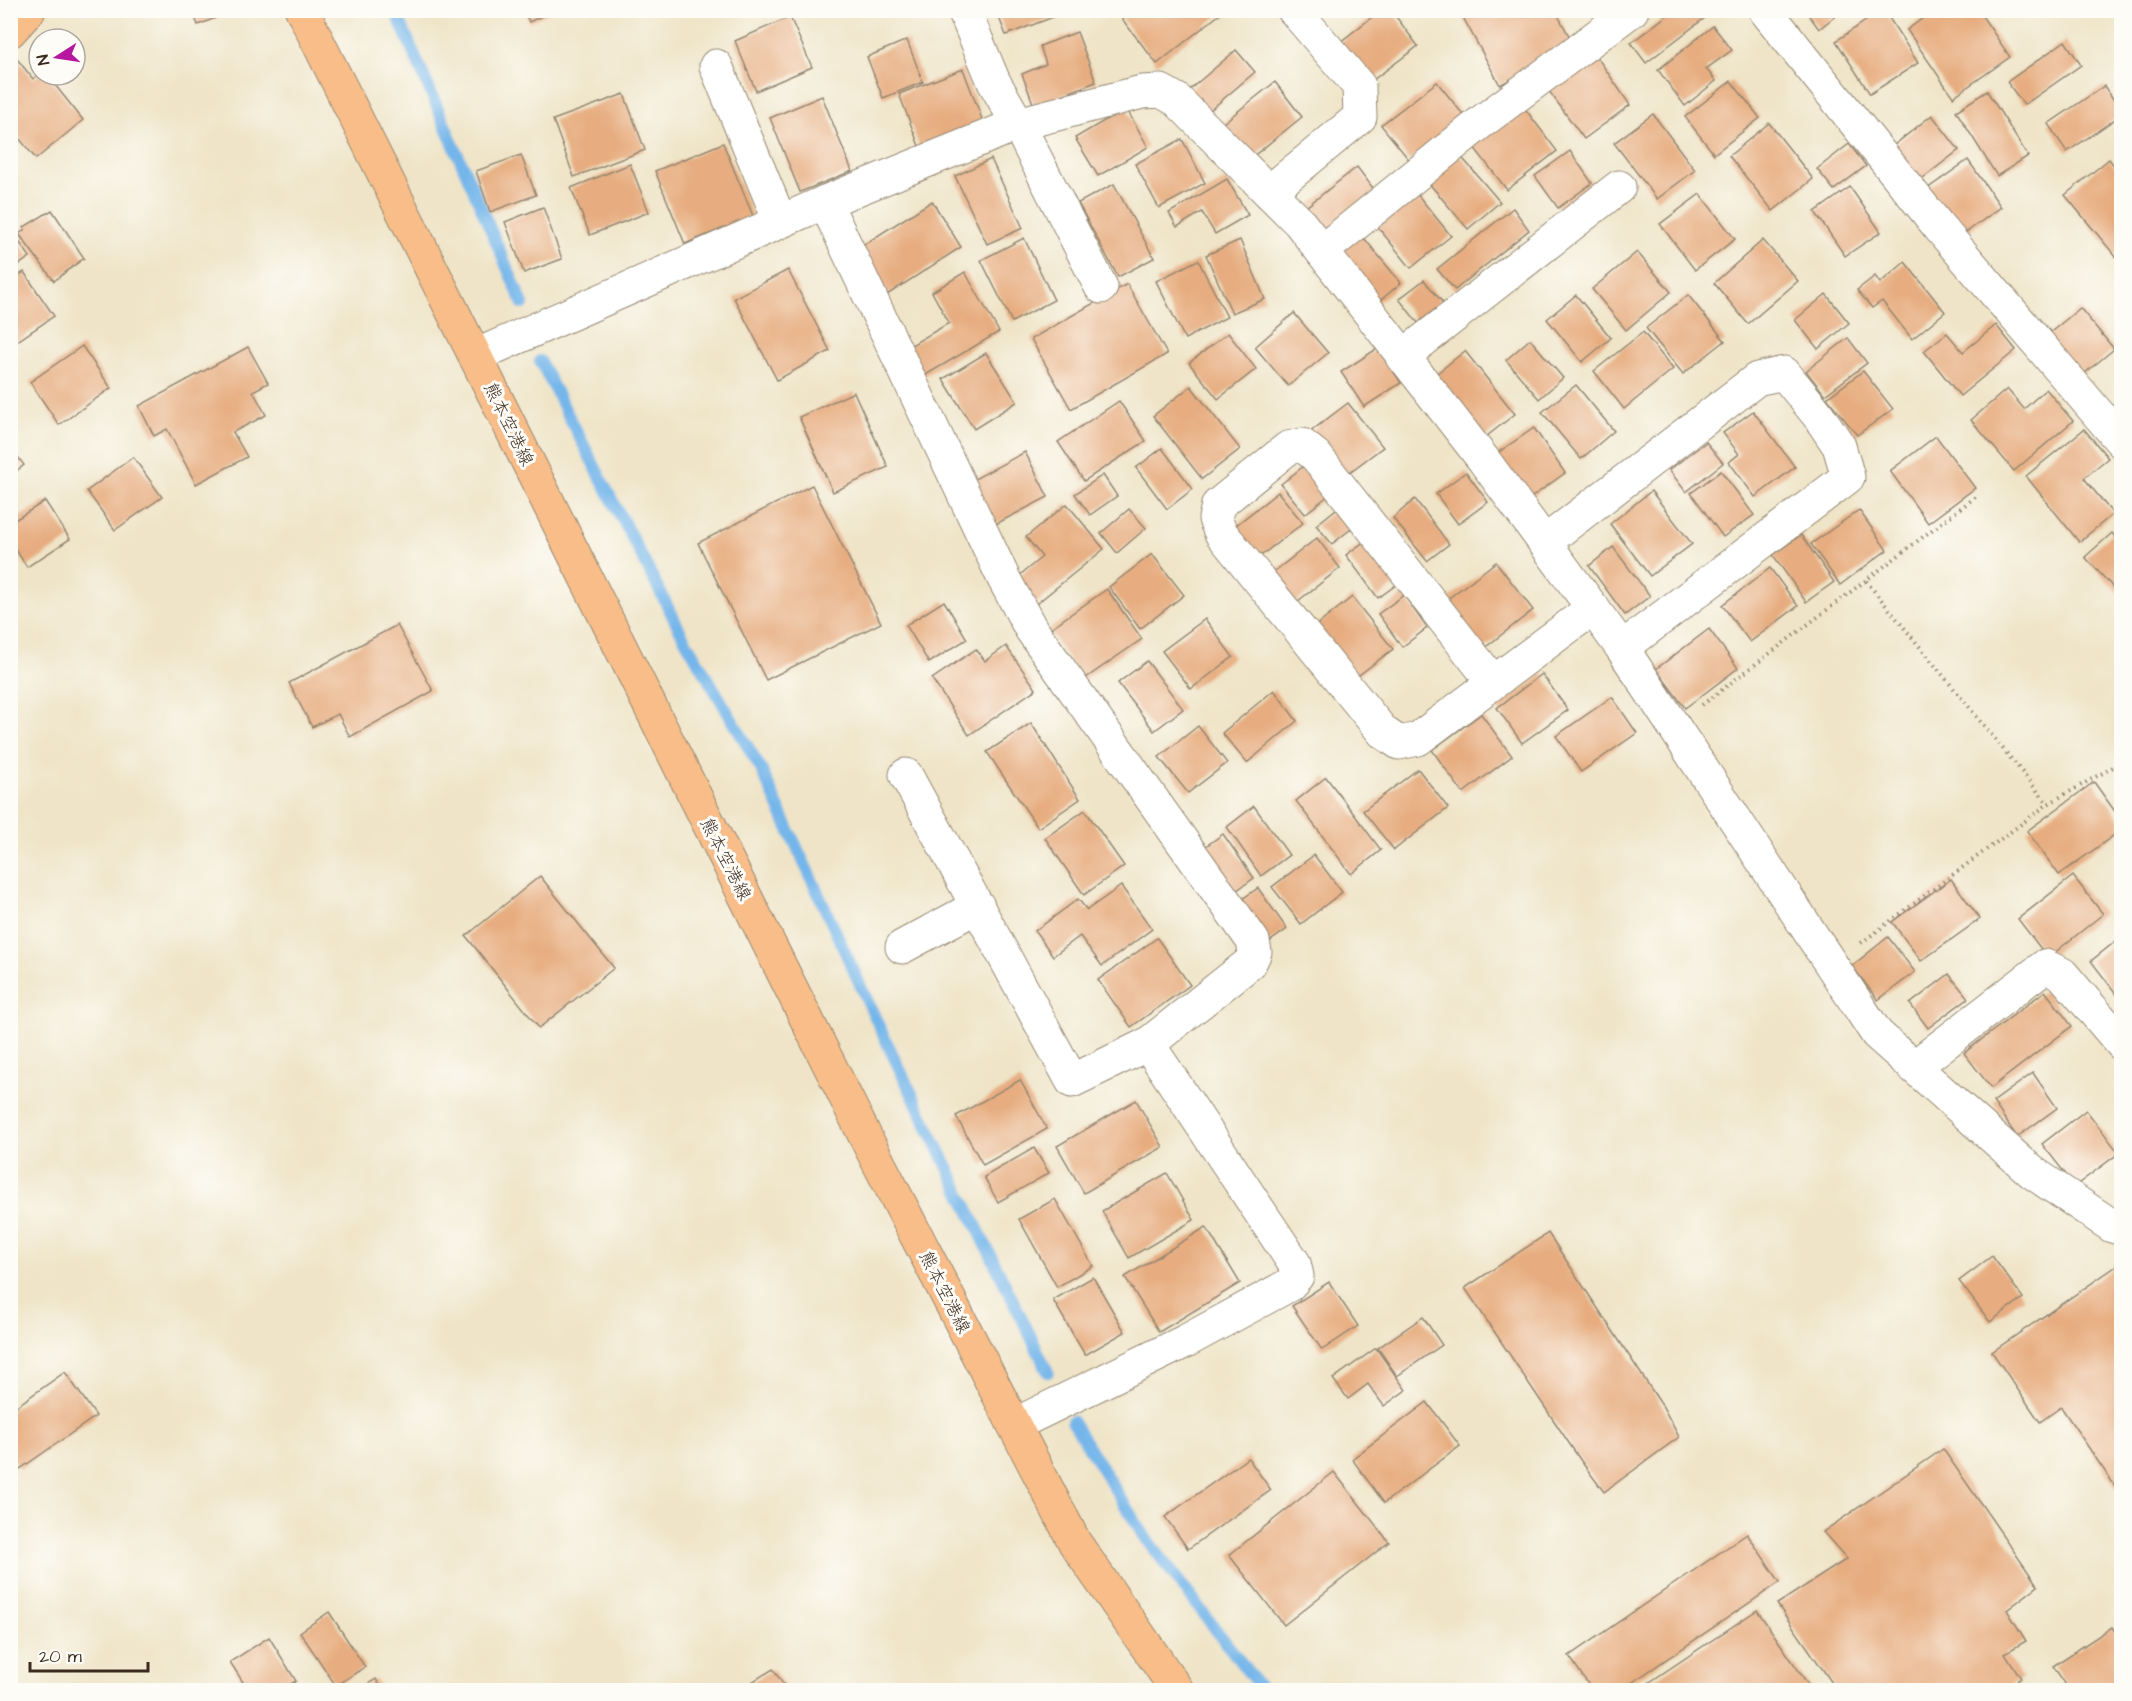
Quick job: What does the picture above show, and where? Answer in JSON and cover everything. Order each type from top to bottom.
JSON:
[{"type":"main road","points":[[10,31],[29,10]]},
{"type":"main road","name":"熊本空港線","points":[[302,10],[865,1137],[1075,1544],[1178,1690]]},
{"type":"street","points":[[964,10],[994,82],[1018,124],[1101,287]]},
{"type":"street","points":[[1269,192],[1360,117],[1359,86],[1294,10]]},
{"type":"street","points":[[1765,10],[1939,227],[2121,442]]},
{"type":"street","points":[[1322,251],[1480,123],[1620,14]]},
{"type":"street","points":[[716,66],[780,221]]},
{"type":"street","points":[[475,356],[780,221],[1018,124],[1142,92],[1161,91],[1177,100],[1299,222],[1545,542],[1622,648],[1876,1034],[2032,1172],[2112,1226],[2121,1229]]},
{"type":"street","points":[[1402,357],[1619,187]]},
{"type":"street","points":[[825,202],[1004,579],[1031,629],[1254,941],[1255,952],[1250,963],[1148,1044],[1072,1081],[906,776]]},
{"type":"street","points":[[1545,542],[1757,379],[1784,373],[1818,415],[1839,446],[1848,477],[1622,648]]},
{"type":"street","points":[[1493,682],[1316,456],[1302,445],[1288,448],[1218,505],[1215,519],[1221,533],[1383,732],[1399,743],[1418,739],[1593,608]]},
{"type":"street","points":[[902,947],[978,906]]},
{"type":"street","points":[[1914,1067],[2045,966],[2062,974],[2121,1044]]},
{"type":"street","points":[[1014,1425],[1186,1341],[1289,1286],[1297,1276],[1294,1263],[1148,1044]]},
{"type":"path","points":[[1694,711],[1978,495]]},
{"type":"path","points":[[1866,581],[2048,804]]},
{"type":"path","points":[[1831,965],[2048,804],[2121,762]]},
{"type":"building","points":[[192,10],[233,10],[233,11],[198,25]]},
{"type":"building","points":[[524,10],[555,10],[529,22]]},
{"type":"building","points":[[996,10],[1069,10],[1069,11],[1006,35]]},
{"type":"building","points":[[1133,10],[1225,10],[1157,64],[1122,19]]},
{"type":"building","points":[[1381,10],[1391,10],[1418,46],[1369,83],[1339,43]]},
{"type":"building","points":[[1459,10],[1555,10],[1574,45],[1500,85]]},
{"type":"building","points":[[1674,10],[1715,10],[1646,63],[1631,43]]},
{"type":"building","points":[[1805,10],[1843,10],[1819,29]]},
{"type":"building","points":[[1882,10],[1918,63],[1870,94],[1836,41]]},
{"type":"building","points":[[1934,10],[1978,10],[2010,57],[1953,97],[1907,30]]},
{"type":"building","points":[[790,17],[812,67],[756,91],[735,41]]},
{"type":"building","points":[[1713,26],[1732,50],[1706,69],[1716,81],[1685,106],[1658,70]]},
{"type":"building","points":[[1077,32],[1096,82],[1034,106],[1022,74],[1046,64],[1040,46]]},
{"type":"building","points":[[907,40],[923,82],[883,98],[867,57]]},
{"type":"building","points":[[2065,41],[2081,65],[2024,105],[2007,82]]},
{"type":"building","points":[[1236,50],[1255,72],[1208,112],[1189,90]]},
{"type":"building","points":[[14,55],[27,71],[27,87],[57,87],[83,120],[36,159],[10,127],[10,57]]},
{"type":"building","points":[[1597,57],[1630,105],[1584,139],[1549,91]]},
{"type":"building","points":[[963,69],[985,127],[921,151],[899,94]]},
{"type":"building","points":[[1731,81],[1760,118],[1714,154],[1685,117]]},
{"type":"building","points":[[1275,82],[1302,117],[1246,162],[1218,127]]},
{"type":"building","points":[[1437,82],[1465,117],[1410,161],[1381,125]]},
{"type":"building","points":[[2104,86],[2121,110],[2121,115],[2067,152],[2048,124]]},
{"type":"building","points":[[1987,91],[2028,156],[1997,176],[1956,111]]},
{"type":"building","points":[[624,94],[645,150],[574,177],[553,120]]},
{"type":"building","points":[[822,96],[852,171],[800,192],[770,118]]},
{"type":"building","points":[[1520,102],[1557,151],[1507,190],[1470,142]]},
{"type":"building","points":[[1126,108],[1148,147],[1098,176],[1075,138]]},
{"type":"building","points":[[1653,114],[1695,170],[1657,199],[1614,143]]},
{"type":"building","points":[[1932,115],[1959,150],[1919,181],[1893,146]]},
{"type":"building","points":[[1769,123],[1813,179],[1773,211],[1729,156]]},
{"type":"building","points":[[1182,139],[1205,183],[1159,208],[1135,164]]},
{"type":"building","points":[[723,143],[753,216],[685,244],[655,171]]},
{"type":"building","points":[[1849,144],[1866,166],[1834,190],[1817,169]]},
{"type":"building","points":[[1570,151],[1592,183],[1558,208],[1535,176]]},
{"type":"building","points":[[1459,154],[1500,202],[1468,229],[1427,181]]},
{"type":"building","points":[[521,155],[536,195],[490,212],[476,171]]},
{"type":"building","points":[[991,159],[1023,228],[987,244],[955,176]]},
{"type":"building","points":[[2109,159],[2121,174],[2121,263],[2065,195]]},
{"type":"building","points":[[1968,160],[2001,207],[1961,236],[1927,189]]},
{"type":"building","points":[[630,164],[649,212],[590,235],[571,188]]},
{"type":"building","points":[[1357,167],[1379,196],[1323,240],[1301,211]]},
{"type":"building","points":[[1227,179],[1248,215],[1215,234],[1202,212],[1177,227],[1169,213]]},
{"type":"building","points":[[1114,184],[1154,258],[1118,277],[1078,203]]},
{"type":"building","points":[[1850,187],[1881,232],[1845,256],[1815,212]]},
{"type":"building","points":[[1417,194],[1451,236],[1411,268],[1377,226]]},
{"type":"building","points":[[1700,194],[1735,239],[1695,270],[1660,224]]},
{"type":"building","points":[[932,201],[961,247],[887,295],[857,249]]},
{"type":"building","points":[[543,207],[562,259],[524,273],[505,222]]},
{"type":"building","points":[[1513,208],[1529,230],[1455,290],[1437,269]]},
{"type":"building","points":[[52,210],[84,258],[54,281],[19,234],[25,229],[24,227]]},
{"type":"building","points":[[10,229],[30,257],[10,271]]},
{"type":"building","points":[[1359,232],[1401,283],[1376,304],[1334,254]]},
{"type":"building","points":[[1024,238],[1054,300],[1012,322],[981,260]]},
{"type":"building","points":[[1240,240],[1265,299],[1232,313],[1206,255]]},
{"type":"building","points":[[1763,240],[1798,281],[1748,324],[1714,283]]},
{"type":"building","points":[[1637,252],[1671,292],[1626,330],[1592,289]]},
{"type":"building","points":[[1198,260],[1227,317],[1185,339],[1156,281]]},
{"type":"building","points":[[1905,262],[1945,312],[1912,339],[1882,301],[1872,308],[1857,290],[1875,276],[1880,283]]},
{"type":"building","points":[[788,270],[830,351],[777,380],[734,298]]},
{"type":"building","points":[[24,272],[54,316],[10,346],[10,281]]},
{"type":"building","points":[[965,272],[999,332],[924,376],[908,347],[949,323],[932,292]]},
{"type":"building","points":[[1424,280],[1443,303],[1418,323],[1399,299]]},
{"type":"building","points":[[1127,284],[1167,354],[1071,409],[1031,339]]},
{"type":"building","points":[[1826,294],[1849,323],[1818,349],[1795,320]]},
{"type":"building","points":[[1576,295],[1611,338],[1582,362],[1547,319]]},
{"type":"building","points":[[1688,295],[1725,341],[1683,374],[1646,328]]},
{"type":"building","points":[[2080,308],[2114,349],[2079,378],[2046,336]]},
{"type":"building","points":[[1294,313],[1328,353],[1288,386],[1255,347]]},
{"type":"building","points":[[1996,325],[2016,350],[1960,396],[1924,351],[1947,333],[1963,352]]},
{"type":"building","points":[[1643,332],[1673,369],[1624,409],[1594,371]]},
{"type":"building","points":[[1228,333],[1256,369],[1218,399],[1189,363]]},
{"type":"building","points":[[1848,338],[1867,363],[1825,395],[1806,371]]},
{"type":"building","points":[[1530,339],[1563,378],[1539,399],[1506,360]]},
{"type":"building","points":[[82,346],[111,388],[59,425],[30,382]]},
{"type":"building","points":[[248,347],[268,383],[253,391],[266,415],[233,432],[247,457],[196,484],[167,429],[154,436],[139,406]]},
{"type":"building","points":[[1378,348],[1401,383],[1364,407],[1341,372]]},
{"type":"building","points":[[1465,351],[1515,414],[1482,440],[1432,377]]},
{"type":"building","points":[[986,353],[1017,402],[974,429],[943,379]]},
{"type":"building","points":[[1863,371],[1893,409],[1857,435],[1827,398]]},
{"type":"building","points":[[1576,385],[1614,431],[1581,459],[1542,412]]},
{"type":"building","points":[[1191,386],[1240,449],[1202,479],[1153,416]]},
{"type":"building","points":[[2007,389],[2024,409],[2046,389],[2073,421],[2014,471],[1971,420]]},
{"type":"building","points":[[854,392],[888,467],[833,492],[799,417]]},
{"type":"building","points":[[1119,401],[1146,441],[1084,481],[1058,442]]},
{"type":"building","points":[[1348,403],[1383,447],[1343,477],[1310,432]]},
{"type":"building","points":[[1753,411],[1795,467],[1755,497],[1729,462],[1739,454],[1723,433]]},
{"type":"building","points":[[1534,428],[1565,473],[1529,499],[1496,454]]},
{"type":"building","points":[[2084,429],[2108,458],[2084,478],[2113,514],[2079,542],[2026,476]]},
{"type":"building","points":[[1936,436],[1975,488],[1928,523],[1890,471]]},
{"type":"building","points":[[1706,442],[1723,463],[1686,492],[1669,470]]},
{"type":"building","points":[[10,447],[24,465],[10,478]]},
{"type":"building","points":[[1162,448],[1193,489],[1167,509],[1136,468]]},
{"type":"building","points":[[1025,452],[1048,497],[990,527],[967,483]]},
{"type":"building","points":[[133,457],[162,497],[115,530],[87,491]]},
{"type":"building","points":[[1310,461],[1334,491],[1305,514],[1281,484]]},
{"type":"building","points":[[1721,471],[1754,515],[1723,537],[1691,493]]},
{"type":"building","points":[[1466,472],[1488,502],[1458,524],[1436,494]]},
{"type":"building","points":[[1103,475],[1117,496],[1090,515],[1075,494]]},
{"type":"building","points":[[812,485],[881,623],[766,680],[698,543]]},
{"type":"building","points":[[1651,491],[1692,544],[1650,576],[1610,524]]},
{"type":"building","points":[[1278,492],[1303,523],[1254,561],[1230,530]]},
{"type":"building","points":[[1415,499],[1449,544],[1427,561],[1393,518]]},
{"type":"building","points":[[45,501],[70,539],[27,567],[10,541],[10,523]]},
{"type":"building","points":[[1345,502],[1361,521],[1332,544],[1316,525]]},
{"type":"building","points":[[1067,504],[1104,549],[1036,604],[1015,579],[1042,557],[1026,537]]},
{"type":"building","points":[[1129,509],[1146,528],[1117,553],[1101,533]]},
{"type":"building","points":[[1859,510],[1887,550],[1840,585],[1811,544]]},
{"type":"building","points":[[2112,533],[2121,544],[2121,596],[2085,557]]},
{"type":"building","points":[[1801,535],[1834,582],[1806,602],[1773,555]]},
{"type":"building","points":[[1372,536],[1403,580],[1378,598],[1346,555]]},
{"type":"building","points":[[1317,538],[1340,568],[1289,608],[1266,578]]},
{"type":"building","points":[[1613,547],[1650,596],[1625,615],[1589,566]]},
{"type":"building","points":[[1152,554],[1184,595],[1140,629],[1109,587]]},
{"type":"building","points":[[1496,562],[1533,610],[1482,650],[1445,601]]},
{"type":"building","points":[[1770,568],[1798,606],[1750,642],[1722,605]]},
{"type":"building","points":[[1107,589],[1142,639],[1083,680],[1048,630]]},
{"type":"building","points":[[1404,595],[1427,628],[1402,647],[1378,614]]},
{"type":"building","points":[[1352,597],[1393,649],[1351,681],[1311,630]]},
{"type":"building","points":[[944,601],[967,639],[929,663],[906,625]]},
{"type":"building","points":[[1205,619],[1233,657],[1191,689],[1162,651]]},
{"type":"building","points":[[397,625],[433,691],[350,737],[338,714],[312,727],[289,683]]},
{"type":"building","points":[[1709,629],[1738,668],[1685,708],[1656,669]]},
{"type":"building","points":[[1006,646],[1036,689],[969,735],[932,679],[976,649],[985,661]]},
{"type":"building","points":[[1147,661],[1183,709],[1154,731],[1118,683]]},
{"type":"building","points":[[1542,674],[1568,710],[1522,743],[1497,708]]},
{"type":"building","points":[[1274,690],[1297,721],[1247,763],[1222,733]]},
{"type":"building","points":[[1612,697],[1637,733],[1581,772],[1556,736]]},
{"type":"building","points":[[1481,714],[1512,756],[1463,793],[1432,750]]},
{"type":"building","points":[[1031,723],[1080,799],[1038,828],[987,752]]},
{"type":"building","points":[[1198,726],[1227,763],[1188,793],[1159,757]]},
{"type":"building","points":[[1418,769],[1448,808],[1394,850],[1363,811]]},
{"type":"building","points":[[1326,777],[1381,850],[1351,874],[1296,801]]},
{"type":"building","points":[[2094,782],[2121,820],[2121,830],[2059,875],[2027,831]]},
{"type":"building","points":[[1254,806],[1289,855],[1261,876],[1227,827]]},
{"type":"building","points":[[1085,810],[1124,866],[1084,895],[1045,838]]},
{"type":"building","points":[[1223,834],[1254,878],[1230,895],[1199,851]]},
{"type":"building","points":[[1314,855],[1342,892],[1301,924],[1272,887]]},
{"type":"building","points":[[540,876],[614,968],[539,1028],[466,936]]},
{"type":"building","points":[[2073,876],[2103,914],[2048,958],[2018,919]]},
{"type":"building","points":[[1951,879],[1980,919],[1921,961],[1892,922]]},
{"type":"building","points":[[1121,886],[1152,929],[1102,966],[1080,936],[1053,956],[1035,931],[1078,899],[1087,910]]},
{"type":"building","points":[[1258,888],[1287,929],[1265,945],[1235,904]]},
{"type":"building","points":[[1888,937],[1915,972],[1878,1000],[1852,966]]},
{"type":"building","points":[[2121,937],[2121,1000],[2091,961]]},
{"type":"building","points":[[1157,938],[1190,985],[1131,1027],[1098,980]]},
{"type":"building","points":[[1949,974],[1968,998],[1928,1028],[1910,1004]]},
{"type":"building","points":[[2045,991],[2072,1026],[1991,1088],[1964,1053]]},
{"type":"building","points":[[2033,1073],[2057,1108],[2017,1137],[1993,1102]]},
{"type":"building","points":[[1020,1080],[1047,1129],[983,1165],[956,1116]]},
{"type":"building","points":[[1136,1100],[1163,1147],[1084,1193],[1057,1146]]},
{"type":"building","points":[[2086,1110],[2119,1153],[2075,1186],[2042,1144]]},
{"type":"building","points":[[1034,1148],[1049,1173],[998,1202],[984,1177]]},
{"type":"building","points":[[1167,1173],[1194,1220],[1129,1258],[1102,1211]]},
{"type":"building","points":[[1055,1199],[1093,1266],[1057,1287],[1019,1219]]},
{"type":"building","points":[[1206,1227],[1240,1283],[1159,1332],[1125,1277]]},
{"type":"building","points":[[1548,1233],[1663,1407],[1679,1437],[1604,1492],[1465,1288]]},
{"type":"building","points":[[1992,1256],[2023,1298],[1990,1322],[1959,1281]]},
{"type":"building","points":[[2121,1263],[2121,1495],[2061,1407],[2040,1422],[1992,1352]]},
{"type":"building","points":[[1093,1277],[1125,1332],[1085,1355],[1053,1300]]},
{"type":"building","points":[[1329,1282],[1358,1326],[1322,1350],[1292,1306]]},
{"type":"building","points":[[1423,1317],[1442,1345],[1397,1376],[1378,1348]]},
{"type":"building","points":[[1376,1348],[1406,1390],[1384,1406],[1368,1384],[1348,1399],[1333,1379]]},
{"type":"building","points":[[65,1372],[96,1416],[20,1469],[10,1456],[10,1411]]},
{"type":"building","points":[[1427,1402],[1460,1446],[1384,1503],[1352,1459]]},
{"type":"building","points":[[1943,1449],[2038,1586],[2007,1610],[2026,1641],[2005,1653],[2021,1678],[2012,1684],[2016,1690],[1837,1690],[1777,1604],[1847,1559],[1823,1532]]},
{"type":"building","points":[[1248,1458],[1271,1490],[1188,1549],[1165,1517]]},
{"type":"building","points":[[1334,1472],[1389,1542],[1284,1625],[1229,1555]]},
{"type":"building","points":[[1747,1534],[1780,1582],[1621,1690],[1592,1690],[1569,1656]]},
{"type":"building","points":[[1757,1610],[1812,1690],[1638,1690]]},
{"type":"building","points":[[329,1612],[365,1667],[336,1686],[300,1632]]},
{"type":"building","points":[[2112,1627],[2121,1641],[2121,1690],[2065,1690],[2068,1688],[2053,1666]]},
{"type":"building","points":[[269,1637],[296,1681],[281,1690],[248,1690],[230,1662]]},
{"type":"building","points":[[773,1669],[787,1690],[739,1690]]},
{"type":"building","points":[[376,1679],[383,1690],[358,1690]]},
{"type":"waterway","points":[[395,10],[523,304]]},
{"type":"waterway","points":[[540,361],[683,636],[761,769],[885,1039],[1048,1372]]},
{"type":"waterway","points":[[1072,1421],[1145,1537],[1262,1690]]}]
